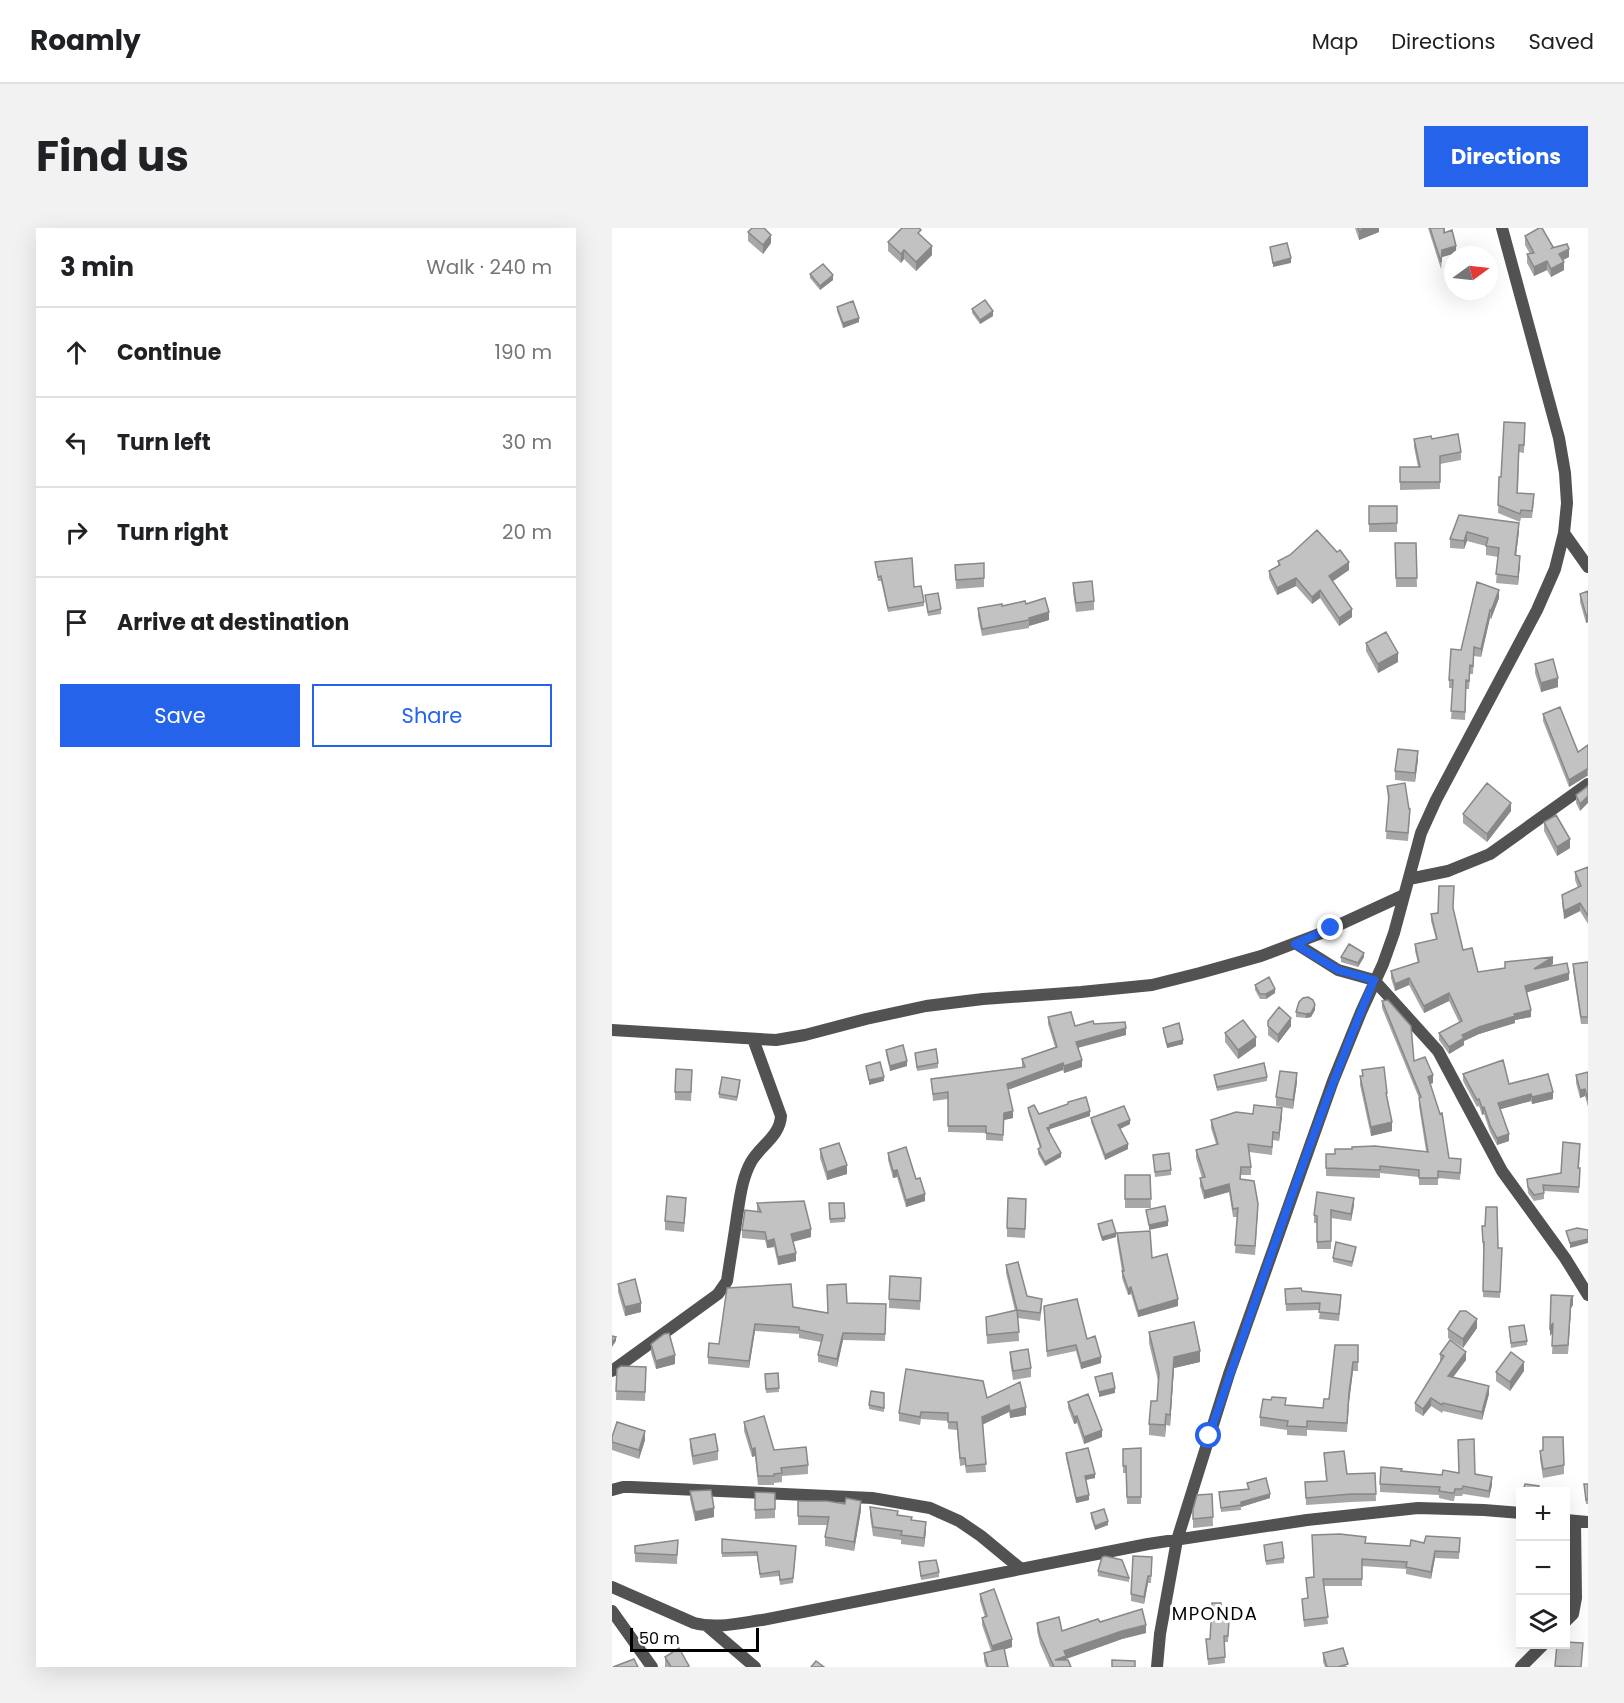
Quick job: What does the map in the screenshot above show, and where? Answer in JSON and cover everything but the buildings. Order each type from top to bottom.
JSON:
[{"type":"street","points":[[1157,1667],[1176,1540],[1229,1374],[1300,1171],[1347,1045],[1394,933],[1422,833],[1432,808],[1537,610],[1555,569],[1564,533],[1567,503],[1559,438],[1502,228]]},
{"type":"street","points":[[1564,533],[1588,567]]},
{"type":"street","points":[[1409,879],[1448,871],[1490,854],[1588,784]]},
{"type":"street","points":[[612,1030],[776,1040],[926,1006],[1152,985],[1230,965],[1295,944],[1404,895]]},
{"type":"street","points":[[1295,944],[1338,970],[1374,980],[1438,1051],[1502,1171],[1588,1294]]},
{"type":"street","points":[[612,1371],[718,1294],[727,1281],[741,1190],[748,1166],[776,1132],[781,1116],[753,1040]]},
{"type":"street","points":[[612,1490],[631,1487],[793,1493],[872,1498],[930,1508],[959,1521],[1021,1569]]},
{"type":"street","points":[[612,1587],[682,1619],[707,1626],[762,1620],[1148,1544],[1307,1520],[1418,1508],[1516,1513]]},
{"type":"street","points":[[1570,1617],[1573,1614],[1575,1598],[1570,1521],[1588,1522]]},
{"type":"street","points":[[612,1611],[652,1667]]},
{"type":"street","points":[[707,1626],[755,1667]]},
{"type":"street","points":[[1521,1667],[1539,1649]]},
{"type":"district","name":"MPONDA","points":[[1215,1614]]},
{"type":"route","points":[[1209,1436],[1300,1171],[1350,1036],[1374,980],[1338,970],[1295,944],[1331,928]]}]
